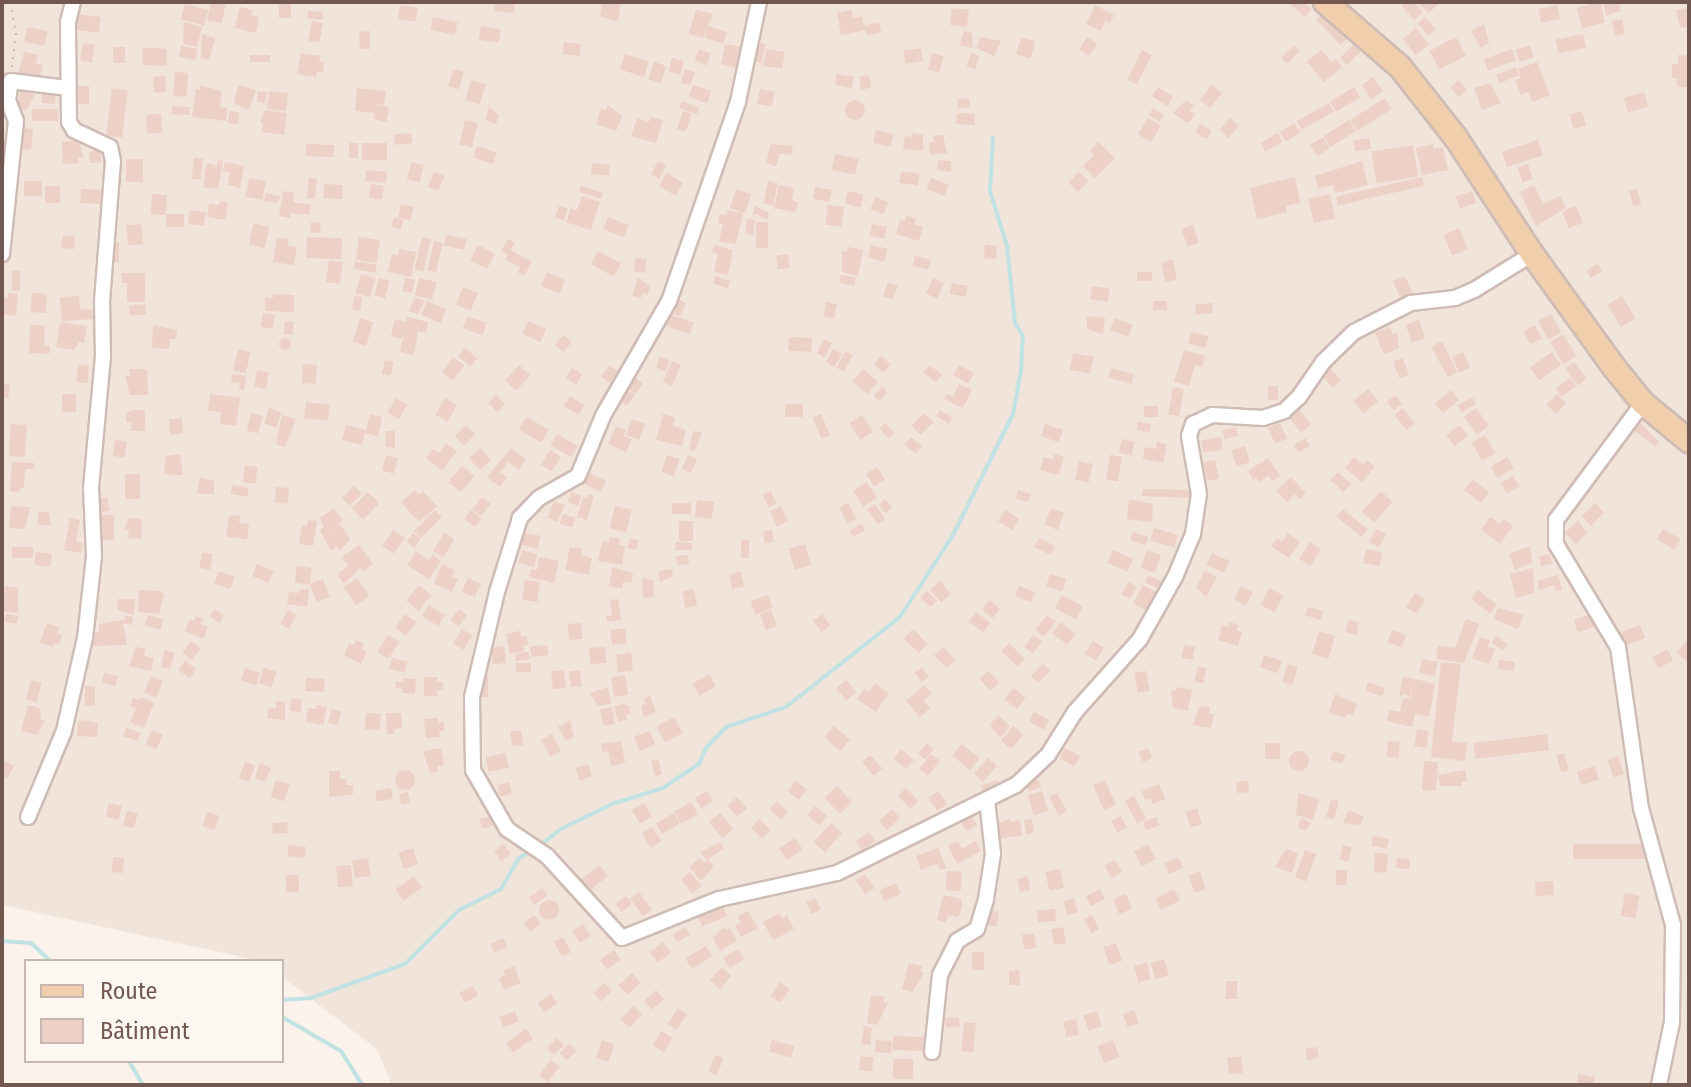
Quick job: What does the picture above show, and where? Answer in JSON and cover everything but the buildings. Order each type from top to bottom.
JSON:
[{"type":"main road","points":[[1325,2],[1400,67],[1456,138],[1532,254],[1643,403],[1689,441]]},
{"type":"street","points":[[28,817],[64,731],[85,638],[94,556],[91,488],[103,357],[103,286],[113,161],[110,147],[74,130],[69,122],[68,22],[73,2]]},
{"type":"street","points":[[759,2],[738,102],[669,301],[603,416],[578,476],[539,498],[520,518],[497,592],[472,697],[473,770],[507,829],[547,856],[622,938],[719,899],[837,873],[1016,785],[1048,755],[1075,712],[1140,639],[1175,577],[1193,534],[1199,494],[1189,436],[1193,424],[1212,415],[1263,418],[1284,411],[1299,397],[1323,362],[1354,332],[1411,303],[1465,294],[1532,254]]},
{"type":"street","points":[[2,254],[16,121],[8,100],[11,81],[67,88]]},
{"type":"street","points":[[1643,403],[1556,520],[1556,544],[1618,647],[1641,808],[1673,925],[1672,1022],[1659,1085]]},
{"type":"street","points":[[932,1052],[940,975],[957,941],[977,929],[986,899],[993,854],[987,800]]},
{"type":"path","points":[[10,2],[16,33],[11,81]]},
{"type":"shaded area","points":[[2,2],[1689,2],[1689,1085],[392,1085],[377,1049],[284,979],[284,959],[252,959],[2,905]]},
{"type":"waterway","points":[[540,845],[561,829],[612,804],[663,788],[699,764],[706,748],[726,727],[786,707],[900,617],[953,535],[1013,414],[1021,371],[1023,336],[1015,323],[1007,246],[990,191],[993,138]]},
{"type":"waterway","points":[[284,1000],[311,998],[405,964],[459,910],[501,889],[519,858],[533,850]]},
{"type":"waterway","points":[[2,941],[31,943],[48,959]]},
{"type":"waterway","points":[[284,1018],[341,1051],[362,1085]]},
{"type":"waterway","points":[[130,1063],[143,1085]]}]
